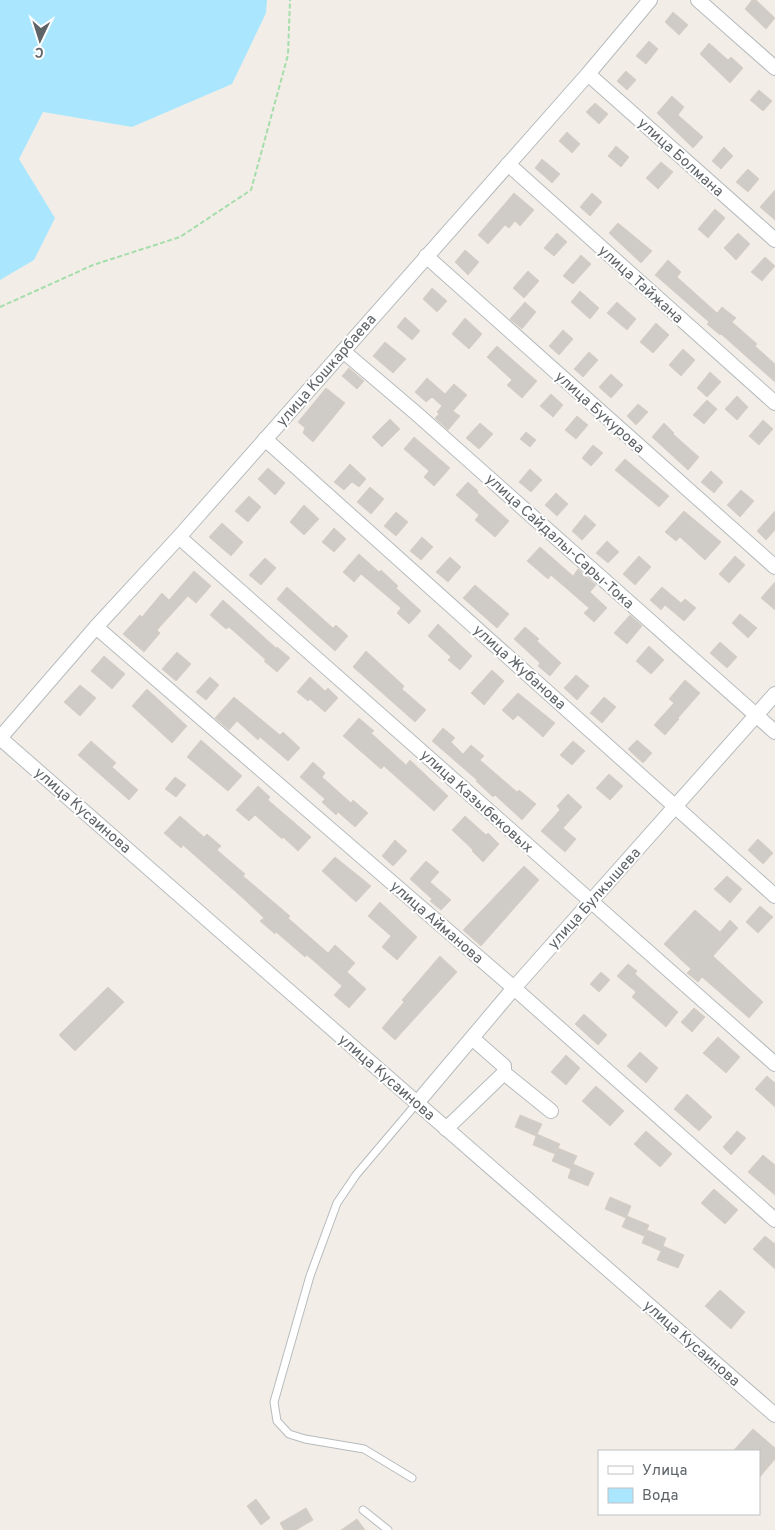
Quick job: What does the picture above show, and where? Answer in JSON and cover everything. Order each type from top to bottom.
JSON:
[{"type":"street","name":"улица Кошкарбаева","points":[[0,738],[96,627],[179,537],[588,74],[650,0]]},
{"type":"street","points":[[698,0],[775,68]]},
{"type":"street","name":"улица Болмана","points":[[588,74],[775,240]]},
{"type":"street","name":"улица Тайжана","points":[[508,164],[775,403]]},
{"type":"street","name":"улица Букурова","points":[[426,256],[775,567]]},
{"type":"street","name":"улица Сайдалы-Сары-Тока","points":[[343,351],[418,414],[775,732]]},
{"type":"street","name":"улица Жубанова","points":[[264,439],[775,896]]},
{"type":"street","name":"улица Казыбековых","points":[[179,537],[775,1064]]},
{"type":"street","name":"улица Айманова","points":[[96,627],[514,988],[775,1220]]},
{"type":"street","name":"улица Булкышева","points":[[417,1103],[514,988],[775,694]]},
{"type":"street","name":"улица Кусаинова","points":[[0,738],[775,1415]]},
{"type":"street","points":[[446,1129],[504,1073],[504,1066],[472,1038]]},
{"type":"street","points":[[504,1073],[551,1111]]},
{"type":"lane","points":[[412,1478],[364,1449],[304,1439],[289,1434],[277,1421],[274,1402],[310,1276],[337,1203],[356,1175],[417,1103]]},
{"type":"lane","points":[[364,1510],[388,1530]]},
{"type":"path","points":[[0,307],[93,265],[180,237],[251,190],[288,55],[290,0]]},
{"type":"water","points":[[0,0],[267,0],[266,13],[232,84],[132,127],[43,112],[19,159],[55,218],[34,260],[0,280]]},
{"type":"building","points":[[752,0],[756,0],[775,18],[766,29],[745,9]]},
{"type":"building","points":[[673,12],[688,25],[679,35],[665,22]]},
{"type":"building","points":[[649,41],[658,49],[646,64],[636,56]]},
{"type":"building","points":[[709,43],[728,60],[731,57],[743,68],[730,83],[700,54]]},
{"type":"building","points":[[626,71],[636,80],[627,90],[617,81]]},
{"type":"building","points":[[759,90],[772,101],[763,111],[750,100]]},
{"type":"building","points":[[672,96],[684,107],[678,115],[703,137],[693,148],[657,113]]},
{"type":"building","points":[[595,103],[608,114],[599,124],[586,112]]},
{"type":"building","points":[[567,132],[580,144],[572,153],[559,141]]},
{"type":"building","points":[[616,146],[629,157],[621,167],[608,156]]},
{"type":"building","points":[[724,147],[733,156],[721,169],[712,161]]},
{"type":"building","points":[[542,159],[560,174],[552,183],[535,168]]},
{"type":"building","points":[[661,162],[673,172],[658,189],[646,178]]},
{"type":"building","points":[[748,169],[759,179],[748,192],[736,182]]},
{"type":"building","points":[[775,190],[775,220],[760,207]]},
{"type":"building","points":[[514,193],[534,210],[520,226],[515,221],[509,228],[505,225],[488,244],[478,235]]},
{"type":"building","points":[[592,193],[602,202],[590,216],[580,207]]},
{"type":"building","points":[[715,209],[725,218],[708,238],[698,229]]},
{"type":"building","points":[[618,223],[652,251],[641,263],[609,233]]},
{"type":"building","points":[[557,233],[567,242],[554,256],[544,248]]},
{"type":"building","points":[[738,233],[750,244],[736,260],[724,248]]},
{"type":"building","points":[[465,250],[479,262],[468,275],[455,262]]},
{"type":"building","points":[[581,255],[591,264],[573,284],[563,276]]},
{"type":"building","points":[[765,257],[775,266],[762,281],[751,272]]},
{"type":"building","points":[[668,260],[681,272],[677,277],[717,313],[722,307],[736,318],[732,322],[757,344],[755,346],[775,364],[775,382],[707,324],[709,322],[655,275]]},
{"type":"building","points":[[528,271],[539,281],[524,298],[513,288]]},
{"type":"building","points":[[432,288],[447,301],[437,312],[423,299]]},
{"type":"building","points":[[580,291],[599,308],[590,319],[571,302]]},
{"type":"building","points":[[525,302],[536,312],[522,329],[510,319]]},
{"type":"building","points":[[617,302],[636,319],[627,330],[607,313]]},
{"type":"building","points":[[405,317],[420,331],[412,340],[397,327]]},
{"type":"building","points":[[465,318],[482,334],[469,349],[452,334]]},
{"type":"building","points":[[656,323],[669,335],[653,353],[640,342]]},
{"type":"building","points":[[563,330],[573,339],[559,355],[549,346]]},
{"type":"building","points":[[385,342],[406,359],[393,373],[373,356]]},
{"type":"building","points":[[497,346],[537,381],[522,398],[507,385],[512,380],[487,357]]},
{"type":"building","points":[[683,349],[695,360],[681,376],[669,365]]},
{"type":"building","points":[[589,352],[598,360],[583,377],[574,369]]},
{"type":"building","points":[[349,368],[364,381],[357,389],[342,376]]},
{"type":"building","points":[[710,372],[721,382],[707,397],[697,388]]},
{"type":"building","points":[[611,374],[623,385],[611,398],[599,387]]},
{"type":"building","points":[[427,378],[445,394],[454,384],[467,395],[453,411],[460,416],[448,430],[435,418],[442,406],[432,397],[426,402],[415,392]]},
{"type":"building","points":[[326,388],[345,403],[313,442],[303,433],[305,428],[298,422]]},
{"type":"building","points":[[551,394],[563,405],[553,417],[540,406]]},
{"type":"building","points":[[737,396],[748,407],[737,420],[725,409]]},
{"type":"building","points":[[707,400],[717,409],[704,424],[693,415]]},
{"type":"building","points":[[638,404],[648,412],[636,425],[627,416]]},
{"type":"building","points":[[577,416],[588,425],[576,439],[565,430]]},
{"type":"building","points":[[390,419],[400,429],[382,447],[372,437]]},
{"type":"building","points":[[763,420],[773,429],[759,445],[749,436]]},
{"type":"building","points":[[480,423],[493,434],[479,449],[466,438]]},
{"type":"building","points":[[664,423],[673,434],[699,457],[688,470],[652,437]]},
{"type":"building","points":[[526,432],[536,440],[530,447],[520,439]]},
{"type":"building","points":[[414,437],[450,468],[434,486],[424,477],[429,471],[404,449]]},
{"type":"building","points":[[593,445],[603,453],[591,466],[582,458]]},
{"type":"building","points":[[625,459],[669,496],[659,507],[615,470]]},
{"type":"building","points":[[350,464],[366,479],[359,487],[352,482],[344,490],[334,482]]},
{"type":"building","points":[[268,468],[285,483],[275,495],[258,479]]},
{"type":"building","points":[[530,469],[542,480],[531,492],[519,482]]},
{"type":"building","points":[[711,471],[723,482],[714,493],[701,482]]},
{"type":"building","points":[[468,482],[509,521],[495,537],[475,520],[479,515],[456,495]]},
{"type":"building","points":[[370,487],[384,499],[371,514],[357,502]]},
{"type":"building","points":[[741,490],[754,501],[740,517],[727,505]]},
{"type":"building","points":[[556,493],[568,504],[557,516],[545,505]]},
{"type":"building","points":[[249,496],[261,507],[248,522],[235,511]]},
{"type":"building","points":[[304,505],[319,519],[304,535],[290,522]]},
{"type":"building","points":[[684,511],[721,542],[705,560],[680,537],[676,541],[665,532]]},
{"type":"building","points":[[775,511],[775,530],[766,540],[757,531]]},
{"type":"building","points":[[396,512],[408,522],[396,536],[384,526]]},
{"type":"building","points":[[585,515],[596,525],[582,540],[572,531]]},
{"type":"building","points":[[222,523],[243,542],[231,556],[209,537]]},
{"type":"building","points":[[334,528],[346,539],[334,552],[322,542]]},
{"type":"building","points":[[422,537],[433,547],[421,560],[410,551]]},
{"type":"building","points":[[607,541],[619,552],[608,563],[596,553]]},
{"type":"building","points":[[540,547],[573,576],[578,569],[596,585],[590,592],[607,608],[594,622],[584,613],[589,608],[551,575],[548,579],[527,561]]},
{"type":"building","points":[[359,554],[379,572],[381,570],[398,586],[396,588],[421,611],[409,624],[397,613],[401,608],[361,574],[354,582],[343,572]]},
{"type":"building","points":[[639,556],[651,567],[635,585],[623,574]]},
{"type":"building","points":[[735,556],[745,565],[729,583],[719,574]]},
{"type":"building","points":[[450,557],[461,567],[448,582],[436,572]]},
{"type":"building","points":[[265,558],[276,568],[261,585],[249,575]]},
{"type":"building","points":[[194,571],[211,586],[196,603],[188,596],[157,630],[160,633],[144,652],[123,634],[140,615],[142,617],[162,593],[169,600]]},
{"type":"building","points":[[775,582],[775,610],[761,598]]},
{"type":"building","points":[[475,585],[509,614],[497,628],[463,598]]},
{"type":"building","points":[[287,587],[333,628],[336,625],[348,636],[335,651],[277,599]]},
{"type":"building","points":[[662,587],[681,603],[685,599],[696,608],[684,621],[665,605],[661,610],[650,600]]},
{"type":"building","points":[[223,600],[276,648],[290,658],[277,672],[229,627],[226,629],[210,615]]},
{"type":"building","points":[[740,614],[757,628],[748,638],[732,623]]},
{"type":"building","points":[[630,615],[642,626],[627,644],[614,633]]},
{"type":"building","points":[[438,624],[472,656],[460,670],[448,660],[451,657],[428,636]]},
{"type":"building","points":[[525,627],[561,663],[550,676],[538,666],[540,663],[514,639]]},
{"type":"building","points":[[720,642],[737,657],[727,668],[710,653]]},
{"type":"building","points":[[649,646],[664,660],[651,674],[636,661]]},
{"type":"building","points":[[366,651],[404,686],[402,689],[426,710],[415,722],[353,667]]},
{"type":"building","points":[[177,652],[191,664],[176,681],[162,669]]},
{"type":"building","points":[[104,656],[125,674],[112,689],[91,671]]},
{"type":"building","points":[[492,670],[504,681],[484,705],[471,693]]},
{"type":"building","points":[[576,675],[589,686],[577,700],[564,688]]},
{"type":"building","points":[[210,677],[219,685],[206,700],[196,692]]},
{"type":"building","points":[[310,677],[325,691],[328,688],[338,698],[325,712],[310,699],[308,701],[297,692]]},
{"type":"building","points":[[685,680],[700,693],[665,735],[654,725],[674,703],[669,699]]},
{"type":"building","points":[[80,685],[96,698],[80,716],[64,702]]},
{"type":"building","points":[[147,689],[187,726],[172,743],[132,706]]},
{"type":"building","points":[[518,693],[555,723],[543,737],[518,715],[513,720],[502,710]]},
{"type":"building","points":[[234,697],[280,735],[283,732],[300,748],[288,761],[260,737],[258,740],[237,721],[229,730],[215,718]]},
{"type":"building","points":[[604,697],[616,707],[602,723],[590,713]]},
{"type":"building","points":[[359,718],[374,731],[371,733],[406,765],[410,760],[448,796],[434,811],[384,766],[381,769],[343,736]]},
{"type":"building","points":[[443,728],[455,738],[451,742],[463,754],[471,745],[484,756],[480,760],[517,792],[519,790],[536,804],[522,820],[495,795],[493,797],[477,780],[432,741]]},
{"type":"building","points":[[201,740],[242,776],[228,791],[187,757]]},
{"type":"building","points":[[637,740],[652,753],[643,763],[628,749]]},
{"type":"building","points":[[91,741],[116,763],[112,767],[138,790],[129,800],[78,755]]},
{"type":"building","points":[[573,741],[585,751],[572,765],[560,755]]},
{"type":"building","points":[[313,762],[325,773],[322,777],[351,803],[353,800],[368,813],[355,827],[338,812],[336,815],[322,802],[325,799],[300,777]]},
{"type":"building","points":[[609,774],[623,786],[610,800],[596,788]]},
{"type":"building","points":[[175,777],[186,785],[176,797],[165,789]]},
{"type":"building","points":[[258,786],[270,797],[268,800],[311,837],[298,851],[255,815],[249,821],[236,810]]},
{"type":"building","points":[[568,794],[582,807],[563,828],[576,839],[565,852],[541,831],[560,810],[557,806]]},
{"type":"building","points":[[180,816],[204,837],[207,834],[221,846],[217,850],[245,874],[243,876],[290,916],[288,918],[328,953],[335,945],[355,963],[347,972],[366,989],[349,1008],[334,995],[342,986],[307,955],[305,957],[276,932],[275,934],[260,921],[264,918],[245,900],[183,845],[181,848],[164,833]]},
{"type":"building","points":[[465,816],[499,844],[483,862],[452,830]]},
{"type":"building","points":[[758,839],[773,853],[763,864],[748,850]]},
{"type":"building","points":[[395,840],[407,851],[393,866],[382,856]]},
{"type":"building","points":[[335,857],[371,886],[356,902],[322,871]]},
{"type":"building","points":[[426,861],[439,872],[430,882],[451,900],[441,910],[410,879]]},
{"type":"building","points":[[524,866],[539,880],[481,946],[463,930]]},
{"type":"building","points":[[727,876],[742,889],[730,903],[714,889]]},
{"type":"building","points":[[380,902],[417,937],[397,960],[382,947],[391,936],[368,916]]},
{"type":"building","points":[[760,906],[773,917],[758,933],[746,922]]},
{"type":"building","points":[[695,910],[720,932],[730,920],[738,928],[713,956],[763,1002],[749,1018],[702,977],[698,982],[687,973],[691,969],[664,944]]},
{"type":"building","points":[[440,956],[457,972],[395,1040],[382,1028],[404,1002],[402,1000]]},
{"type":"building","points":[[628,964],[637,971],[635,974],[678,1012],[666,1027],[632,997],[636,992],[617,976]]},
{"type":"building","points":[[601,972],[610,980],[599,992],[590,984]]},
{"type":"building","points":[[108,987],[124,1002],[75,1051],[59,1035]]},
{"type":"building","points":[[694,1008],[705,1017],[692,1032],[681,1022]]},
{"type":"building","points":[[584,1014],[607,1035],[598,1045],[575,1024]]},
{"type":"building","points":[[718,1037],[740,1057],[726,1073],[703,1053]]},
{"type":"building","points":[[640,1052],[658,1068],[646,1083],[627,1066]]},
{"type":"building","points":[[566,1055],[580,1068],[566,1085],[551,1072]]},
{"type":"building","points":[[767,1076],[775,1083],[775,1107],[755,1089]]},
{"type":"building","points":[[596,1086],[624,1111],[610,1126],[582,1101]]},
{"type":"building","points":[[687,1094],[712,1117],[699,1131],[674,1109]]},
{"type":"building","points":[[520,1115],[542,1124],[537,1134],[560,1144],[555,1154],[533,1145],[536,1136],[515,1127]]},
{"type":"building","points":[[646,1131],[672,1154],[660,1167],[634,1144]]},
{"type":"building","points":[[737,1131],[746,1138],[731,1155],[723,1147]]},
{"type":"building","points":[[558,1148],[577,1156],[573,1164],[594,1173],[588,1186],[568,1178],[571,1169],[552,1161]]},
{"type":"building","points":[[763,1155],[775,1165],[775,1195],[748,1172]]},
{"type":"building","points":[[714,1189],[738,1210],[725,1224],[701,1203]]},
{"type":"building","points":[[610,1197],[631,1206],[627,1216],[649,1225],[644,1236],[622,1227],[626,1218],[605,1209]]},
{"type":"building","points":[[647,1230],[666,1238],[663,1246],[684,1255],[678,1268],[657,1260],[661,1251],[642,1243]]},
{"type":"building","points":[[765,1236],[775,1244],[775,1269],[753,1249]]},
{"type":"building","points":[[720,1290],[745,1312],[731,1329],[705,1306]]},
{"type":"building","points":[[753,1429],[775,1448],[775,1459],[760,1477],[760,1450],[734,1450]]},
{"type":"building","points":[[256,1499],[270,1518],[261,1525],[247,1506]]},
{"type":"building","points":[[306,1508],[313,1520],[296,1530],[284,1530],[280,1523]]},
{"type":"building","points":[[357,1519],[365,1530],[341,1530]]}]
